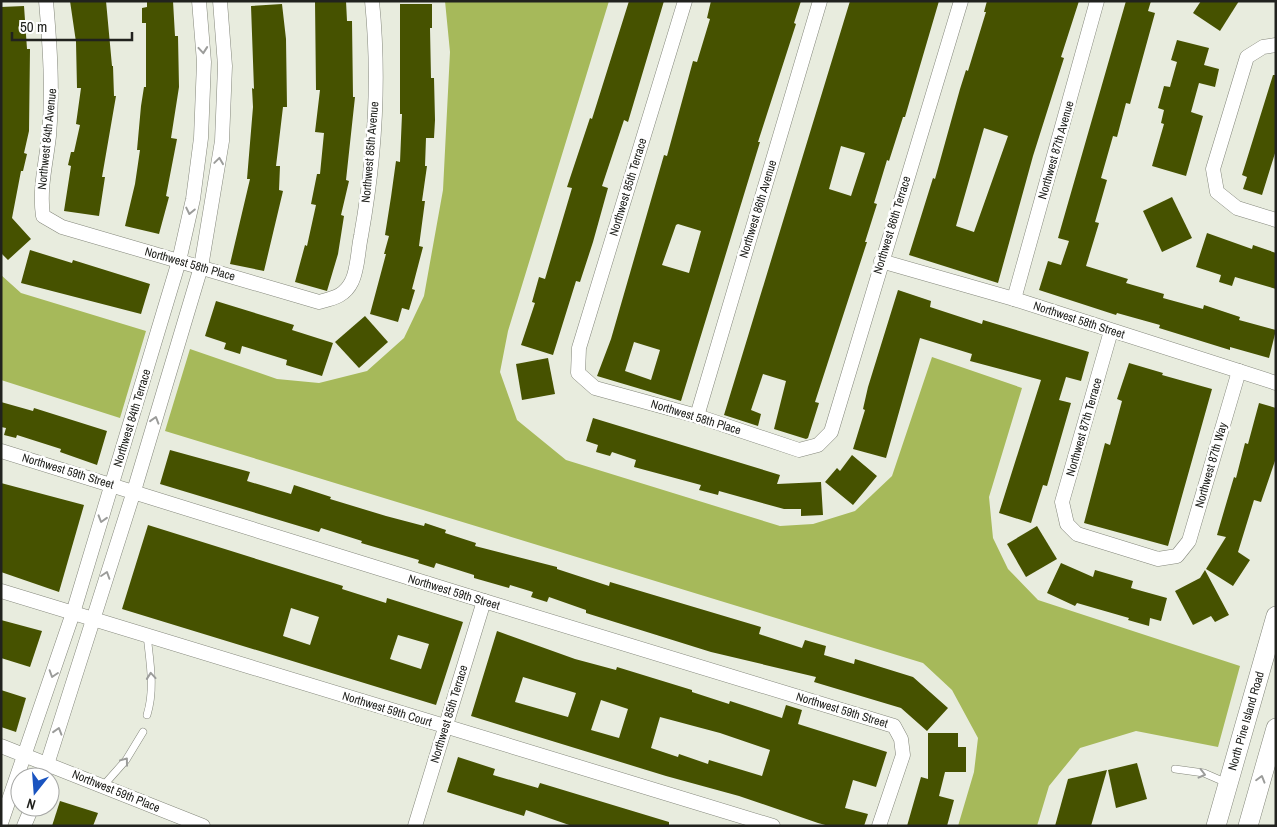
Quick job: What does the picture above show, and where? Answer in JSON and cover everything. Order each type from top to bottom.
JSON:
[{"type":"main road","name":"North Pine Island Road","points":[[1216,826],[1276,616]]},
{"type":"main road","points":[[1248,826],[1276,728]]},
{"type":"street","name":"Northwest 84th Avenue","points":[[43,216],[40,199],[49,136],[52,77],[46,1]]},
{"type":"street","name":"Northwest 84th Terrace","points":[[1,823],[26,755],[73,613],[180,261],[193,199],[201,138],[204,62],[199,1]]},
{"type":"street","name":"Northwest 84th Terrace","points":[[46,767],[134,491],[201,267],[222,141],[225,66],[220,1]]},
{"type":"street","name":"Northwest 85th Avenue","points":[[339,297],[353,280],[370,183],[375,114],[376,38],[372,1]]},
{"type":"street","name":"Northwest 85th Terrace","points":[[578,373],[579,348],[685,1]]},
{"type":"street","name":"Northwest 86th Avenue","points":[[696,416],[820,1]]},
{"type":"street","name":"Northwest 86th Terrace","points":[[818,445],[831,432],[961,1]]},
{"type":"street","name":"Northwest 87th Avenue","points":[[1014,299],[1097,1]]},
{"type":"street","points":[[1269,46],[1247,57],[1213,169],[1217,192],[1237,208],[1276,220]]},
{"type":"street","name":"Northwest 58th Place","points":[[43,216],[62,227],[319,302],[339,297]]},
{"type":"street","name":"Northwest 58th Street","points":[[882,261],[1014,299],[1276,383]]},
{"type":"street","name":"Northwest 87th Terrace","points":[[1111,331],[1062,502],[1066,524],[1077,534],[1158,559],[1177,556]]},
{"type":"street","name":"Northwest 87th Way","points":[[1177,556],[1189,541],[1239,371]]},
{"type":"street","name":"Northwest 58th Place","points":[[578,373],[595,388],[696,416],[799,450],[818,445]]},
{"type":"street","name":"Northwest 59th Street","points":[[1,451],[112,484],[484,602],[894,726],[901,739],[903,755],[879,826]]},
{"type":"street","name":"Northwest 59th Court","points":[[1,591],[773,826]]},
{"type":"street","name":"Northwest 85th Terrace","points":[[415,826],[484,602]]},
{"type":"street","name":"Northwest 59th Place","points":[[1,746],[26,755],[41,767]]},
{"type":"street","name":"Northwest 59th Place","points":[[60,774],[103,786],[203,826]]},
{"type":"lane","points":[[147,635],[152,682],[148,715]]},
{"type":"lane","points":[[103,786],[126,760],[142,732]]},
{"type":"lane","points":[[1175,769],[1204,773],[1228,783]]},
{"type":"shaded area","points":[[445,1],[609,1],[508,331],[500,372],[517,420],[566,460],[780,526],[813,524],[855,511],[892,476],[932,357],[1022,388],[989,497],[993,538],[1008,569],[1038,600],[1240,666],[1218,747],[1136,731],[1080,748],[1049,786],[1037,826],[958,826],[974,772],[978,738],[952,690],[923,663],[165,431],[190,349],[277,379],[319,383],[367,371],[404,338],[424,296],[443,190],[450,52]]},
{"type":"shaded area","points":[[1,275],[21,293],[146,331],[120,418],[1,380]]},
{"type":"building","points":[[70,1],[106,1],[113,66],[114,96],[116,96],[102,177],[105,177],[99,216],[64,211],[71,166],[68,165],[71,152],[74,152],[80,125],[76,124],[81,88],[77,88],[76,42]]},
{"type":"building","points":[[147,1],[173,1],[175,36],[178,36],[179,87],[171,138],[177,139],[166,196],[169,197],[159,234],[125,226],[135,184],[140,150],[137,150],[141,106],[144,87],[146,87],[146,23],[142,23],[142,8],[147,7]]},
{"type":"building","points":[[315,1],[346,1],[347,21],[352,21],[353,97],[355,97],[346,180],[349,181],[341,215],[344,216],[338,254],[327,291],[295,282],[305,245],[307,246],[316,205],[311,204],[317,174],[320,174],[324,133],[315,132],[320,90],[316,90]]},
{"type":"building","points":[[629,1],[664,1],[628,122],[624,120],[602,186],[608,188],[593,242],[580,282],[576,281],[553,355],[521,345],[535,303],[532,302],[539,277],[545,279],[572,188],[567,187],[590,118],[592,119]]},
{"type":"building","points":[[711,1],[801,1],[794,23],[796,24],[758,142],[760,142],[681,401],[597,376],[611,339],[664,155],[667,156],[693,61],[697,62],[710,19],[707,18]],"holes":[[[678,224],[701,231],[689,273],[662,265]],[[634,342],[660,350],[651,380],[625,371]]]},
{"type":"building","points":[[850,1],[939,1],[905,117],[903,117],[889,161],[887,160],[874,203],[877,204],[865,242],[867,242],[815,402],[819,403],[808,438],[774,429],[786,381],[763,374],[751,410],[761,414],[758,426],[724,415]],"holes":[[[841,146],[865,153],[851,196],[829,189]]]},
{"type":"building","points":[[987,1],[1079,1],[1061,57],[1064,58],[1033,156],[998,283],[909,255],[933,178],[935,179],[960,89],[966,70],[968,71],[986,12],[984,12]],"holes":[[[984,128],[1008,136],[974,232],[956,226]]]},
{"type":"building","points":[[1126,1],[1151,1],[1148,11],[1155,13],[1130,104],[1126,103],[1117,137],[1113,136],[1101,178],[1107,180],[1095,222],[1099,223],[1086,266],[1128,279],[1126,283],[1164,294],[1163,298],[1203,309],[1204,305],[1240,317],[1239,320],[1276,330],[1269,358],[1230,347],[1230,350],[1159,328],[1160,325],[1117,313],[1116,315],[1039,290],[1048,261],[1061,265],[1069,241],[1058,238]]},
{"type":"building","points":[[1201,1],[1239,1],[1220,31],[1193,13]]},
{"type":"building","points":[[282,4],[286,39],[287,107],[283,107],[276,166],[280,166],[279,190],[283,191],[264,271],[230,264],[250,179],[247,179],[253,107],[252,88],[254,89],[251,6]]},
{"type":"building","points":[[400,4],[432,4],[432,28],[430,28],[431,78],[434,78],[435,120],[434,138],[426,138],[425,166],[427,166],[422,201],[425,201],[419,246],[423,247],[412,289],[415,290],[409,310],[402,308],[398,322],[370,314],[386,254],[384,254],[389,236],[385,235],[396,161],[400,162],[402,114],[400,114]]},
{"type":"building","points":[[24,6],[27,49],[30,49],[29,131],[24,153],[27,154],[23,171],[21,171],[12,218],[31,239],[8,260],[1,253],[1,7]]},
{"type":"building","points":[[1177,40],[1209,48],[1204,65],[1219,69],[1215,87],[1199,83],[1191,112],[1203,116],[1186,176],[1152,166],[1164,124],[1161,123],[1164,110],[1158,108],[1164,86],[1170,87],[1177,62],[1171,60]]},
{"type":"building","points":[[1273,75],[1276,75],[1276,150],[1262,195],[1243,189],[1247,177],[1242,175]]},
{"type":"building","points":[[1172,197],[1192,238],[1162,252],[1143,211]]},
{"type":"building","points":[[1207,233],[1252,249],[1253,245],[1276,253],[1276,289],[1235,277],[1232,286],[1219,282],[1221,275],[1196,267]]},
{"type":"building","points":[[30,250],[72,263],[73,260],[150,284],[141,314],[21,283]]},
{"type":"building","points":[[898,290],[931,301],[930,307],[982,324],[983,320],[1089,352],[1081,381],[1066,377],[1059,400],[1071,403],[1047,486],[1043,485],[1031,523],[999,513],[1041,380],[970,361],[972,354],[920,338],[886,458],[853,449],[865,410],[863,409],[868,387]]},
{"type":"building","points":[[216,301],[294,325],[292,330],[333,343],[322,376],[286,365],[287,360],[242,346],[240,354],[224,349],[226,343],[205,336]]},
{"type":"building","points":[[365,316],[388,342],[359,368],[335,342]]},
{"type":"building","points":[[548,358],[555,394],[522,400],[516,364]]},
{"type":"building","points":[[1129,363],[1163,373],[1162,375],[1212,389],[1168,546],[1084,523],[1105,443],[1110,445],[1122,401],[1117,399]]},
{"type":"building","points":[[1,402],[33,411],[34,408],[107,431],[97,465],[60,452],[61,449],[17,435],[16,438],[4,435],[6,428],[1,427]]},
{"type":"building","points":[[1259,403],[1276,408],[1276,458],[1261,502],[1254,500],[1238,552],[1250,560],[1233,586],[1206,569],[1226,537],[1217,535],[1234,477],[1236,478],[1245,443],[1248,444]]},
{"type":"building","points":[[593,418],[780,475],[777,484],[821,482],[823,515],[801,516],[801,509],[784,509],[719,491],[718,495],[699,490],[701,485],[634,467],[636,460],[612,452],[610,456],[596,452],[598,445],[586,441]]},
{"type":"building","points":[[170,450],[250,472],[247,481],[291,494],[294,485],[331,497],[330,499],[386,516],[424,526],[425,523],[446,530],[445,533],[476,543],[475,546],[557,567],[557,569],[609,586],[610,582],[761,627],[759,634],[802,648],[805,640],[826,646],[824,655],[854,664],[855,659],[913,677],[948,708],[927,731],[901,708],[814,682],[816,677],[711,652],[586,613],[586,610],[549,597],[547,602],[531,597],[533,592],[510,585],[509,588],[474,578],[474,575],[436,563],[434,568],[418,563],[419,560],[361,543],[362,541],[321,528],[319,532],[160,484]]},
{"type":"building","points":[[852,455],[877,476],[853,505],[825,482],[837,468],[840,471]]},
{"type":"building","points":[[1,483],[84,505],[59,592],[1,572]]},
{"type":"building","points":[[148,525],[343,586],[342,589],[386,603],[387,598],[463,622],[436,705],[122,609]],"holes":[[[291,608],[319,617],[310,645],[283,636]],[[398,635],[429,644],[421,669],[390,659]]]},
{"type":"building","points":[[1037,526],[1057,559],[1026,577],[1007,544]]},
{"type":"building","points":[[1061,563],[1093,577],[1095,570],[1133,581],[1131,588],[1167,598],[1161,621],[1150,618],[1149,626],[1128,620],[1129,618],[1077,603],[1075,606],[1047,593]]},
{"type":"building","points":[[1205,570],[1229,615],[1215,622],[1211,616],[1193,625],[1175,591],[1200,578]]},
{"type":"building","points":[[1,620],[42,631],[30,667],[1,658]]},
{"type":"building","points":[[497,631],[575,659],[616,670],[617,667],[692,690],[692,692],[729,704],[730,701],[782,718],[786,705],[802,710],[798,724],[887,752],[876,787],[853,780],[845,808],[868,814],[864,826],[829,826],[739,796],[666,776],[471,716]],"holes":[[[523,677],[576,693],[568,717],[515,702]],[[601,700],[628,709],[619,738],[591,730]],[[660,717],[720,733],[770,750],[762,776],[709,760],[708,764],[679,754],[678,757],[651,748]]]},
{"type":"building","points":[[1,690],[26,698],[16,732],[1,727]]},
{"type":"building","points":[[928,733],[958,733],[958,747],[966,747],[966,772],[945,772],[939,796],[954,800],[947,826],[907,826],[921,777],[928,779]]},
{"type":"building","points":[[458,757],[495,769],[493,775],[538,788],[540,783],[669,822],[669,826],[572,826],[526,810],[524,816],[447,792]]},
{"type":"building","points":[[1137,763],[1147,799],[1116,808],[1108,770]]},
{"type":"building","points":[[1107,770],[1091,826],[1055,826],[1068,779]]},
{"type":"building","points":[[60,801],[98,813],[93,826],[52,826],[55,817],[60,817]]}]
